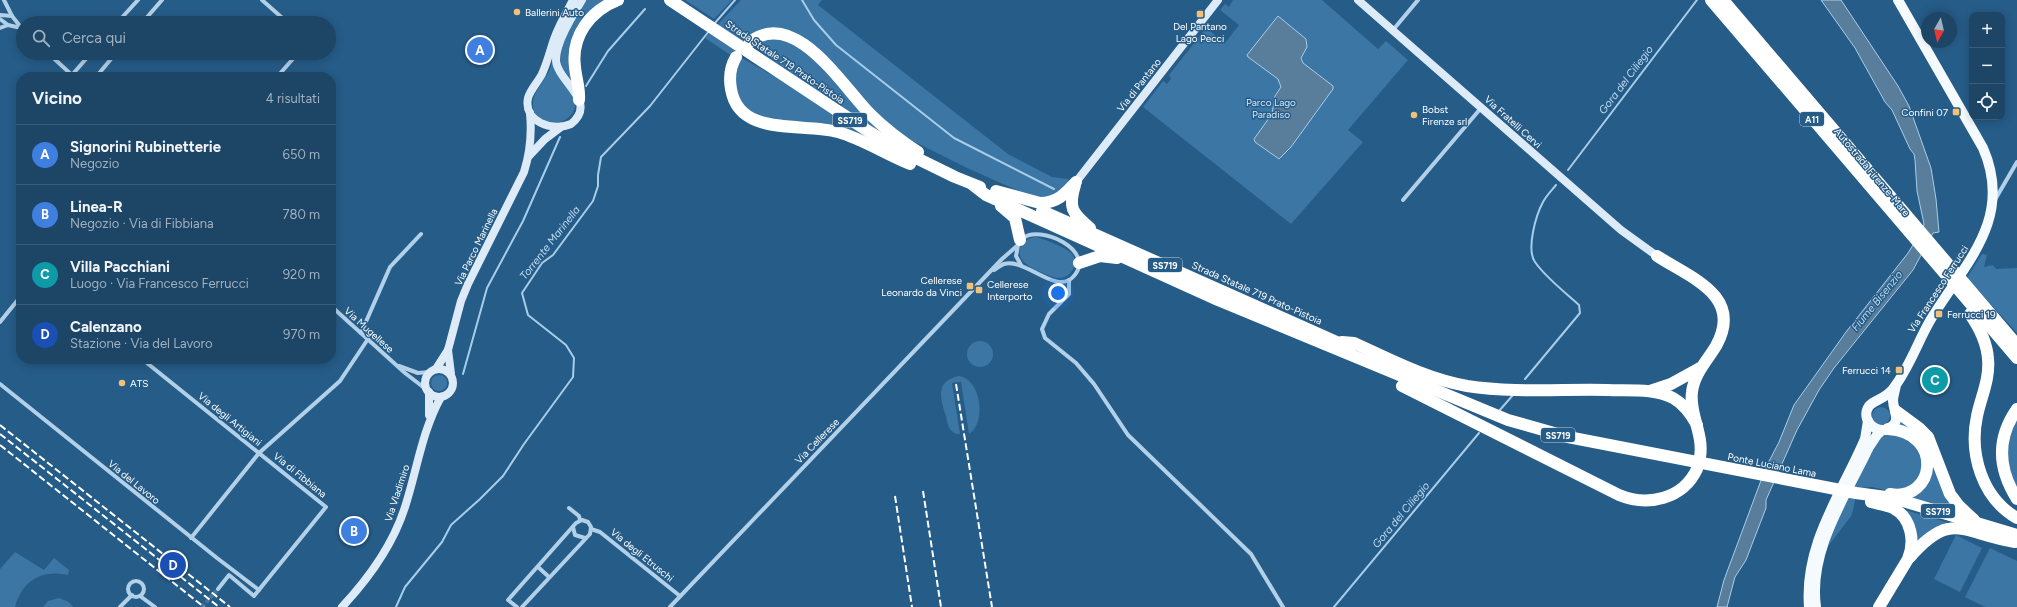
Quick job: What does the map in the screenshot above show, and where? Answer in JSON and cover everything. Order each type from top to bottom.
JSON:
[{"type":"highway","points":[[580,100],[574,60],[577,39],[586,22],[594,14],[608,4],[618,0]]},
{"type":"highway","points":[[660,0],[681,5]]},
{"type":"highway","name":"Strada Statale 719 Prato-Pistoia","points":[[670,0],[681,5],[750,47],[870,133],[900,150],[1131,260],[1334,345]]},
{"type":"highway","name":"Autostrada Firenze-Mare","points":[[1711,0],[1930,251],[2017,358]]},
{"type":"highway","name":"Autostrada Firenze-Mare","points":[[1723,0],[1915,234]]},
{"type":"highway","points":[[750,47],[759,36],[769,33],[788,35],[799,39],[817,55],[871,114],[900,140],[955,177]]},
{"type":"highway","points":[[736,57],[731,70],[732,93],[742,111],[752,119],[765,124],[819,128],[837,132],[906,162],[955,177]]},
{"type":"highway","points":[[991,193],[1046,203],[1057,200],[1076,182]]},
{"type":"highway","points":[[1076,182],[1072,196],[1072,209],[1079,218],[1100,237]]},
{"type":"highway","points":[[991,193],[1015,218],[1019,243]]},
{"type":"highway","name":"Strada Statale 719 Prato-Pistoia","points":[[991,193],[1100,237],[1334,345],[1439,392],[1508,420],[1541,431],[1682,460]]},
{"type":"highway","points":[[1079,263],[1100,256],[1131,260]]},
{"type":"highway","points":[[1334,345],[1351,363],[1417,392],[1626,498],[1642,501],[1666,498],[1686,485],[1699,463],[1701,443],[1692,405],[1692,392],[1695,379],[1716,345],[1723,327],[1724,311],[1714,293],[1657,256]]},
{"type":"highway","points":[[1957,284],[1967,310],[1978,326],[1986,346],[1988,359],[1986,384],[1977,417],[1974,436],[1978,468],[1985,483],[1997,501],[2017,518]]},
{"type":"highway","name":"Autostrada Firenze-Mare","points":[[1957,284],[2017,345]]},
{"type":"highway","points":[[1334,345],[1354,343],[1418,372],[1437,379],[1468,386],[1493,389],[1649,392],[1665,395],[1680,402],[1692,416],[1697,425]]},
{"type":"highway","points":[[1649,392],[1671,384],[1702,367]]},
{"type":"highway","points":[[1895,409],[1928,437],[1950,494],[1959,506],[1978,523]]},
{"type":"highway","points":[[2015,495],[2004,472],[2002,449],[2008,425],[2017,409]]},
{"type":"highway","points":[[1856,493],[1874,491],[1905,494],[1916,487],[1926,474],[1927,458],[1919,441],[1904,432],[1885,430]]},
{"type":"highway","name":"Ponte Luciano Lama","points":[[1682,460],[1856,493]]},
{"type":"highway","points":[[1856,493],[1871,502],[1894,508],[1901,515],[1911,533],[1912,548],[1908,559]]},
{"type":"highway","name":"SS719","points":[[1856,493],[1893,498],[1978,523],[2016,540]]},
{"type":"highway","name":"SS719","points":[[1856,493],[1892,502],[2016,540]]},
{"type":"highway","points":[[1879,607],[1908,559],[1928,537],[1948,529],[1966,529],[1999,539],[2016,540]]},
{"type":"main road","points":[[529,156],[532,132],[528,106],[529,96],[542,74],[558,29],[573,0]]},
{"type":"main road","points":[[530,113],[543,125],[553,128],[571,124],[576,119],[579,111],[580,100],[574,89],[561,74],[556,57],[564,35],[582,0]]},
{"type":"main road","name":"Via di Pantano","points":[[1076,182],[1218,0]]},
{"type":"main road","name":"Via Fratelli Cervi","points":[[1358,0],[1622,230],[1657,256]]},
{"type":"main road","name":"Via Francesco Ferrucci","points":[[1809,607],[1809,573],[1816,545],[1865,439],[1868,421],[1867,412],[1869,407],[1872,403],[1888,396],[1896,385],[1934,314],[1979,246],[1986,231],[1992,203],[1991,170],[1983,148],[1898,0]]},
{"type":"main road","points":[[529,156],[545,139],[562,127]]},
{"type":"main road","name":"Via Parco Marinella","points":[[451,374],[448,350],[461,301],[511,199],[529,156]]},
{"type":"main road","name":"Via Parco Marinella","points":[[433,370],[448,350]]},
{"type":"main road","points":[[444,369],[451,374],[453,378],[453,386],[448,394],[440,397],[428,391],[425,384],[426,379],[433,370],[444,369]]},
{"type":"main road","name":"Via Francesco Ferrucci","points":[[1816,607],[1816,574],[1823,545],[1869,447],[1877,435],[1894,424],[1896,385]]},
{"type":"main road","name":"Via Vladimiro","points":[[428,391],[430,417]]},
{"type":"main road","name":"Via Vladimiro","points":[[342,607],[366,579],[378,562],[399,522],[430,417],[440,397]]},
{"type":"main road","points":[[1880,400],[1886,400],[1895,409]]},
{"type":"main road","points":[[1868,421],[1874,428],[1885,430]]},
{"type":"street","points":[[4,0],[16,21]]},
{"type":"street","points":[[123,16],[138,0]]},
{"type":"street","points":[[148,16],[162,0]]},
{"type":"street","points":[[262,0],[280,16]]},
{"type":"street","points":[[1392,30],[1418,0]]},
{"type":"street","points":[[0,15],[12,16]]},
{"type":"street","points":[[0,19],[8,25],[16,27]]},
{"type":"street","points":[[0,28],[8,25]]},
{"type":"street","points":[[56,60],[69,72]]},
{"type":"street","points":[[76,72],[86,60]]},
{"type":"street","points":[[100,72],[110,60]]},
{"type":"street","points":[[281,72],[292,60]]},
{"type":"street","points":[[1403,200],[1482,108]]},
{"type":"street","points":[[1992,203],[2017,162]]},
{"type":"street","points":[[361,333],[390,267],[421,234]]},
{"type":"street","points":[[1031,234],[1048,235],[1073,248],[1078,255],[1079,263],[1075,274],[1068,280],[1059,283],[1021,265],[1004,264],[990,272],[1019,243],[1031,234]]},
{"type":"street","points":[[1019,243],[1016,256],[1021,265]]},
{"type":"street","name":"Via Cellerese","points":[[670,607],[990,272]]},
{"type":"street","points":[[1068,280],[1070,294],[1054,307],[1043,324],[1042,329],[1045,338],[1076,363],[1090,379],[1128,435],[1251,554],[1283,607]]},
{"type":"street","points":[[0,322],[16,302]]},
{"type":"street","name":"Via Mugellese","points":[[336,310],[428,391]]},
{"type":"street","name":"Via di Fibbiana","points":[[259,590],[326,507],[259,453],[340,381],[368,339]]},
{"type":"street","name":"Via degli Artigiani","points":[[148,364],[259,453],[191,538]]},
{"type":"street","name":"Via Mugellese","points":[[397,365],[418,373],[433,370]]},
{"type":"street","name":"Via del Lavoro","points":[[0,384],[191,538],[259,590]]},
{"type":"street","name":"Via degli Etruschi","points":[[569,508],[579,516],[580,520],[588,522],[591,529],[600,532],[680,596]]},
{"type":"street","points":[[517,607],[508,600],[580,520]]},
{"type":"street","points":[[573,527],[576,535],[585,538]]},
{"type":"street","points":[[522,607],[590,534],[591,529]]},
{"type":"street","points":[[538,567],[549,578]]},
{"type":"street","points":[[218,589],[230,575],[254,596],[259,590]]},
{"type":"street","points":[[132,595],[129,591],[130,586],[133,582],[138,582],[142,584],[144,589],[140,596]]},
{"type":"street","points":[[132,595],[140,596],[154,607]]},
{"type":"street","points":[[120,607],[132,595]]},
{"type":"green space","points":[[586,0],[608,0],[586,16],[571,82],[562,70],[561,52],[572,24]]},
{"type":"green space","points":[[685,0],[732,0],[714,19]]},
{"type":"green space","points":[[741,0],[822,0],[818,5],[1008,154],[1052,177],[1068,179],[1069,183],[1062,193],[1039,200],[965,167],[895,132],[810,43],[751,36],[743,42],[732,56],[705,38]]},
{"type":"green space","name":"Parco Lago Paradiso","points":[[1233,0],[1322,0],[1378,49],[1386,41],[1408,60],[1348,130],[1363,142],[1291,224],[1143,107],[1163,81],[1167,84],[1171,79],[1169,75],[1206,28],[1225,43],[1239,25],[1220,10],[1225,4],[1229,7]]},
{"type":"green space","points":[[769,37],[795,41],[896,141],[873,129],[793,76],[751,44]]},
{"type":"green space","points":[[553,56],[558,76],[570,89],[576,104],[573,112],[567,118],[560,122],[553,123],[545,122],[539,119],[535,113],[533,101],[534,96],[549,71]]},
{"type":"green space","points":[[740,57],[777,78],[895,153],[856,136],[776,123],[748,112],[733,87]]},
{"type":"green space","points":[[1036,237],[1061,247],[1072,254],[1075,264],[1071,273],[1063,277],[1053,277],[1035,270],[1024,262],[1021,258],[1021,246],[1027,240]]},
{"type":"green space","points":[[1982,254],[1987,255],[1984,267],[1993,265],[1996,269],[2017,268],[2017,333],[1967,278]]},
{"type":"green space","points":[[980,341],[989,345],[993,354],[989,363],[980,367],[971,363],[967,354],[971,345]]},
{"type":"green space","points":[[439,375],[445,377],[447,383],[445,389],[439,391],[433,389],[431,383],[433,377]]},
{"type":"green space","points":[[959,376],[966,379],[972,385],[977,393],[979,402],[980,412],[978,421],[975,428],[969,434],[961,382],[952,383],[960,434],[954,433],[950,428],[942,403],[941,391],[943,386],[951,378]]},
{"type":"green space","points":[[1881,407],[1887,410],[1890,416],[1887,422],[1881,425],[1875,422],[1872,416],[1875,410]]},
{"type":"green space","points":[[1901,417],[1919,430],[1958,511],[1907,499],[1930,461],[1898,428]]},
{"type":"green space","points":[[2017,419],[2017,490],[2009,462],[2008,448]]},
{"type":"green space","points":[[1885,433],[1910,437],[1924,463],[1916,484],[1894,492],[1872,487],[1857,488],[1851,516],[1822,553],[1876,439]]},
{"type":"green space","points":[[1905,510],[1946,522],[1948,524],[1917,544]]},
{"type":"green space","points":[[1956,535],[1982,548],[1960,592],[1934,579]]},
{"type":"green space","points":[[1990,548],[2017,561],[2017,607],[1985,607],[1965,597]]},
{"type":"green space","points":[[15,552],[44,570],[54,558],[69,570],[68,575],[49,574],[34,579],[22,590],[15,607],[0,607],[0,569]]},
{"type":"green space","points":[[59,598],[69,602],[73,607],[43,607],[48,601]]},
{"type":"water","name":"Fiume Bisenzio","points":[[1821,0],[1841,0],[1898,86],[1909,106],[1931,168],[1939,232],[1933,233],[1913,270],[1834,368],[1819,390],[1797,430],[1766,500],[1766,508],[1746,560],[1735,577],[1727,607],[1717,607],[1724,580],[1766,467],[1779,442],[1794,405],[1846,332],[1908,253],[1923,229],[1924,224],[1917,191],[1914,154],[1910,149],[1892,110],[1885,102],[1855,48]]},
{"type":"water","points":[[1278,16],[1306,39],[1307,47],[1301,58],[1303,63],[1333,86],[1333,89],[1291,147],[1279,159],[1255,142],[1254,139],[1272,114],[1275,96],[1281,87],[1278,79],[1247,55]]},
{"type":"waterway","name":"Torrente Marinella","points":[[714,24],[735,0]]},
{"type":"waterway","points":[[802,0],[814,20],[836,45],[954,138],[1054,189]]},
{"type":"waterway","name":"Gora del Ciliegio","points":[[1568,170],[1697,0]]},
{"type":"waterway","points":[[586,86],[608,51],[645,9]]},
{"type":"waterway","name":"Torrente Marinella","points":[[396,607],[405,587],[442,542],[451,525],[503,476],[524,444],[573,377],[574,358],[566,345],[528,315],[522,293],[542,263],[553,255],[593,201],[598,186],[601,157],[650,106],[709,31]]},
{"type":"waterway","points":[[463,374],[487,288],[523,221],[560,137]]},
{"type":"waterway","name":"Gora del Ciliegio","points":[[1525,379],[1580,313],[1579,305],[1545,274],[1532,256],[1531,249],[1533,232],[1540,208],[1544,200],[1556,185]]},
{"type":"waterway","name":"Gora del Ciliegio","points":[[1499,411],[1513,395]]},
{"type":"waterway","name":"Gora del Ciliegio","points":[[1334,607],[1479,433]]},
{"type":"tunnel","points":[[202,607],[218,589]]},
{"type":"railway","points":[[956,384],[992,607]]},
{"type":"railway","points":[[0,425],[230,607]]},
{"type":"railway","points":[[0,434],[219,607]]},
{"type":"railway","points":[[0,445],[204,607]]},
{"type":"railway","points":[[923,491],[941,607]]},
{"type":"railway","points":[[895,496],[912,607]]},
{"type":"place","name":"Ballerini Auto","points":[[517,12]]},
{"type":"place","name":"Del Pantano Lago Pecci","points":[[1200,14]]},
{"type":"place","name":"Signorini Rubinetterie","points":[[480,50]]},
{"type":"place","name":"Confini 07","points":[[1956,112]]},
{"type":"place","name":"Bobst Firenze srl","points":[[1414,115]]},
{"type":"place","name":"Cellerese Leonardo da Vinci","points":[[970,286]]},
{"type":"place","name":"Cellerese Interporto","points":[[979,290]]},
{"type":"place","name":"Ferrucci 19","points":[[1939,314]]},
{"type":"place","name":"Ferrucci 14","points":[[1899,370]]},
{"type":"place","name":"Villa Pacchiani","points":[[1935,380]]},
{"type":"place","name":"ATS","points":[[122,383]]},
{"type":"place","name":"Linea-R","points":[[354,531]]},
{"type":"place","name":"Calenzano","points":[[173,565]]}]
